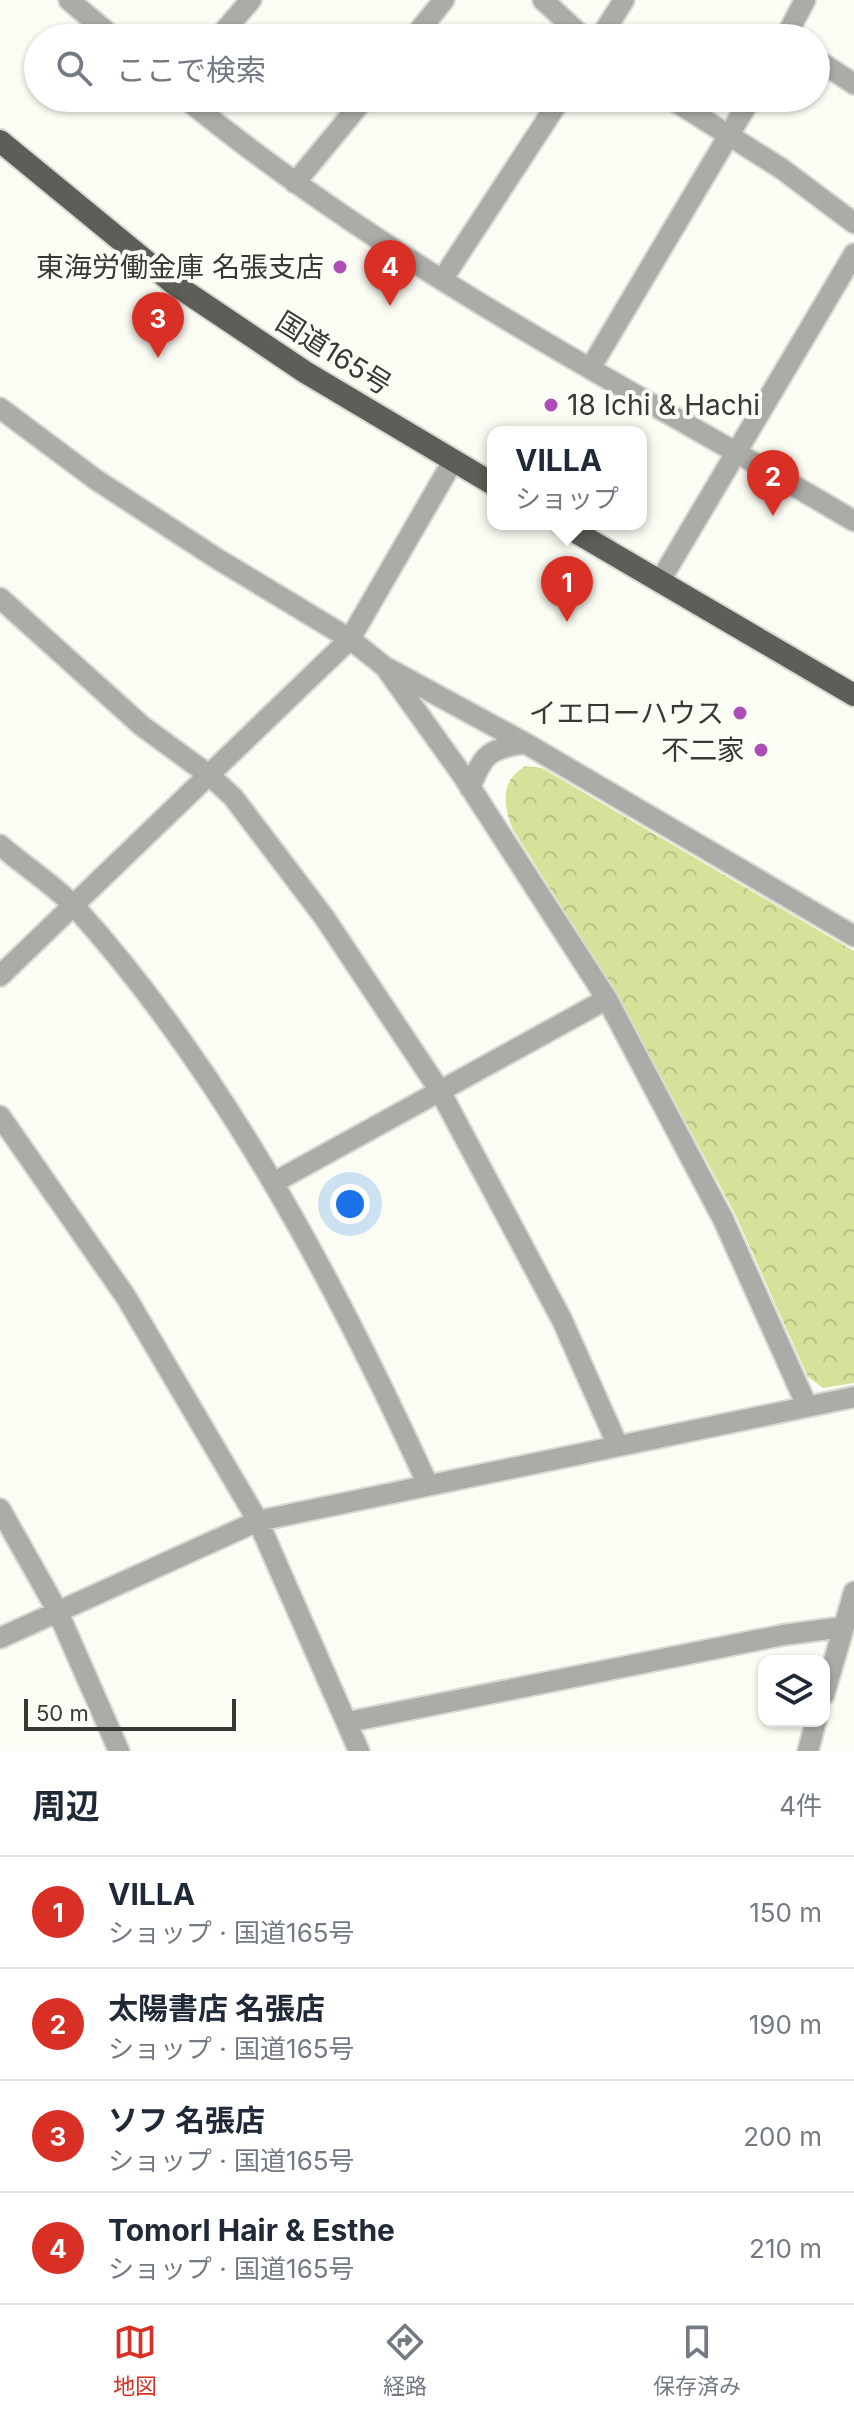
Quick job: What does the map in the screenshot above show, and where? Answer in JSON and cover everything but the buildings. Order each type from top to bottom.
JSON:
[{"type":"highway","name":"国道165号","points":[[0,141],[174,284],[305,372],[487,481]]},
{"type":"highway","points":[[572,530],[854,695]]},
{"type":"street","points":[[69,0],[97,24]]},
{"type":"street","points":[[230,24],[251,0]]},
{"type":"street","points":[[424,24],[444,0]]},
{"type":"street","points":[[543,0],[569,24]]},
{"type":"street","points":[[609,24],[624,0]]},
{"type":"street","points":[[792,24],[805,0]]},
{"type":"street","points":[[830,68],[854,84]]},
{"type":"street","points":[[203,112],[295,183],[442,280],[854,521]]},
{"type":"street","points":[[295,183],[353,112]]},
{"type":"street","points":[[442,280],[552,112]]},
{"type":"street","points":[[694,112],[731,134],[854,223]]},
{"type":"street","points":[[591,367],[743,112]]},
{"type":"street","points":[[660,581],[854,254]]},
{"type":"street","points":[[0,408],[161,523],[350,639],[385,667],[525,743],[854,936]]},
{"type":"street","points":[[0,976],[350,639],[453,461]]},
{"type":"street","points":[[0,598],[142,726],[209,775],[233,797],[324,917],[440,1091],[562,1320],[618,1446]]},
{"type":"street","points":[[385,667],[470,788],[607,999],[723,1219],[807,1406]]},
{"type":"street","points":[[470,788],[481,760],[494,749],[525,743]]},
{"type":"street","points":[[0,845],[73,905],[141,988],[273,1183],[340,1302],[428,1485]]},
{"type":"street","points":[[273,1183],[607,999]]},
{"type":"street","points":[[0,1116],[126,1297],[258,1521],[359,1751]]},
{"type":"street","points":[[0,1638],[258,1521],[854,1397]]},
{"type":"street","points":[[0,1509],[57,1610],[119,1751]]},
{"type":"street","points":[[830,1674],[854,1592]]},
{"type":"street","points":[[348,1722],[783,1635],[843,1627]]},
{"type":"street","points":[[808,1751],[814,1727]]},
{"type":"green space","points":[[526,766],[542,768],[854,951],[854,1383],[823,1388],[808,1377],[735,1214],[618,996],[512,828],[506,793],[512,778]]},
{"type":"place","name":"東海労働金庫 名張支店","points":[[340,267]]},
{"type":"place","name":"Tomorl Hair & Esthe","points":[[390,306]]},
{"type":"place","name":"ソフ 名張店","points":[[158,358]]},
{"type":"place","name":"18 Ichi & Hachi","points":[[551,405]]},
{"type":"place","name":"太陽書店 名張店","points":[[773,516]]},
{"type":"place","name":"VILLA","points":[[567,622]]},
{"type":"place","name":"イエローハウス","points":[[740,713]]},
{"type":"place","name":"不二家","points":[[761,750]]}]
